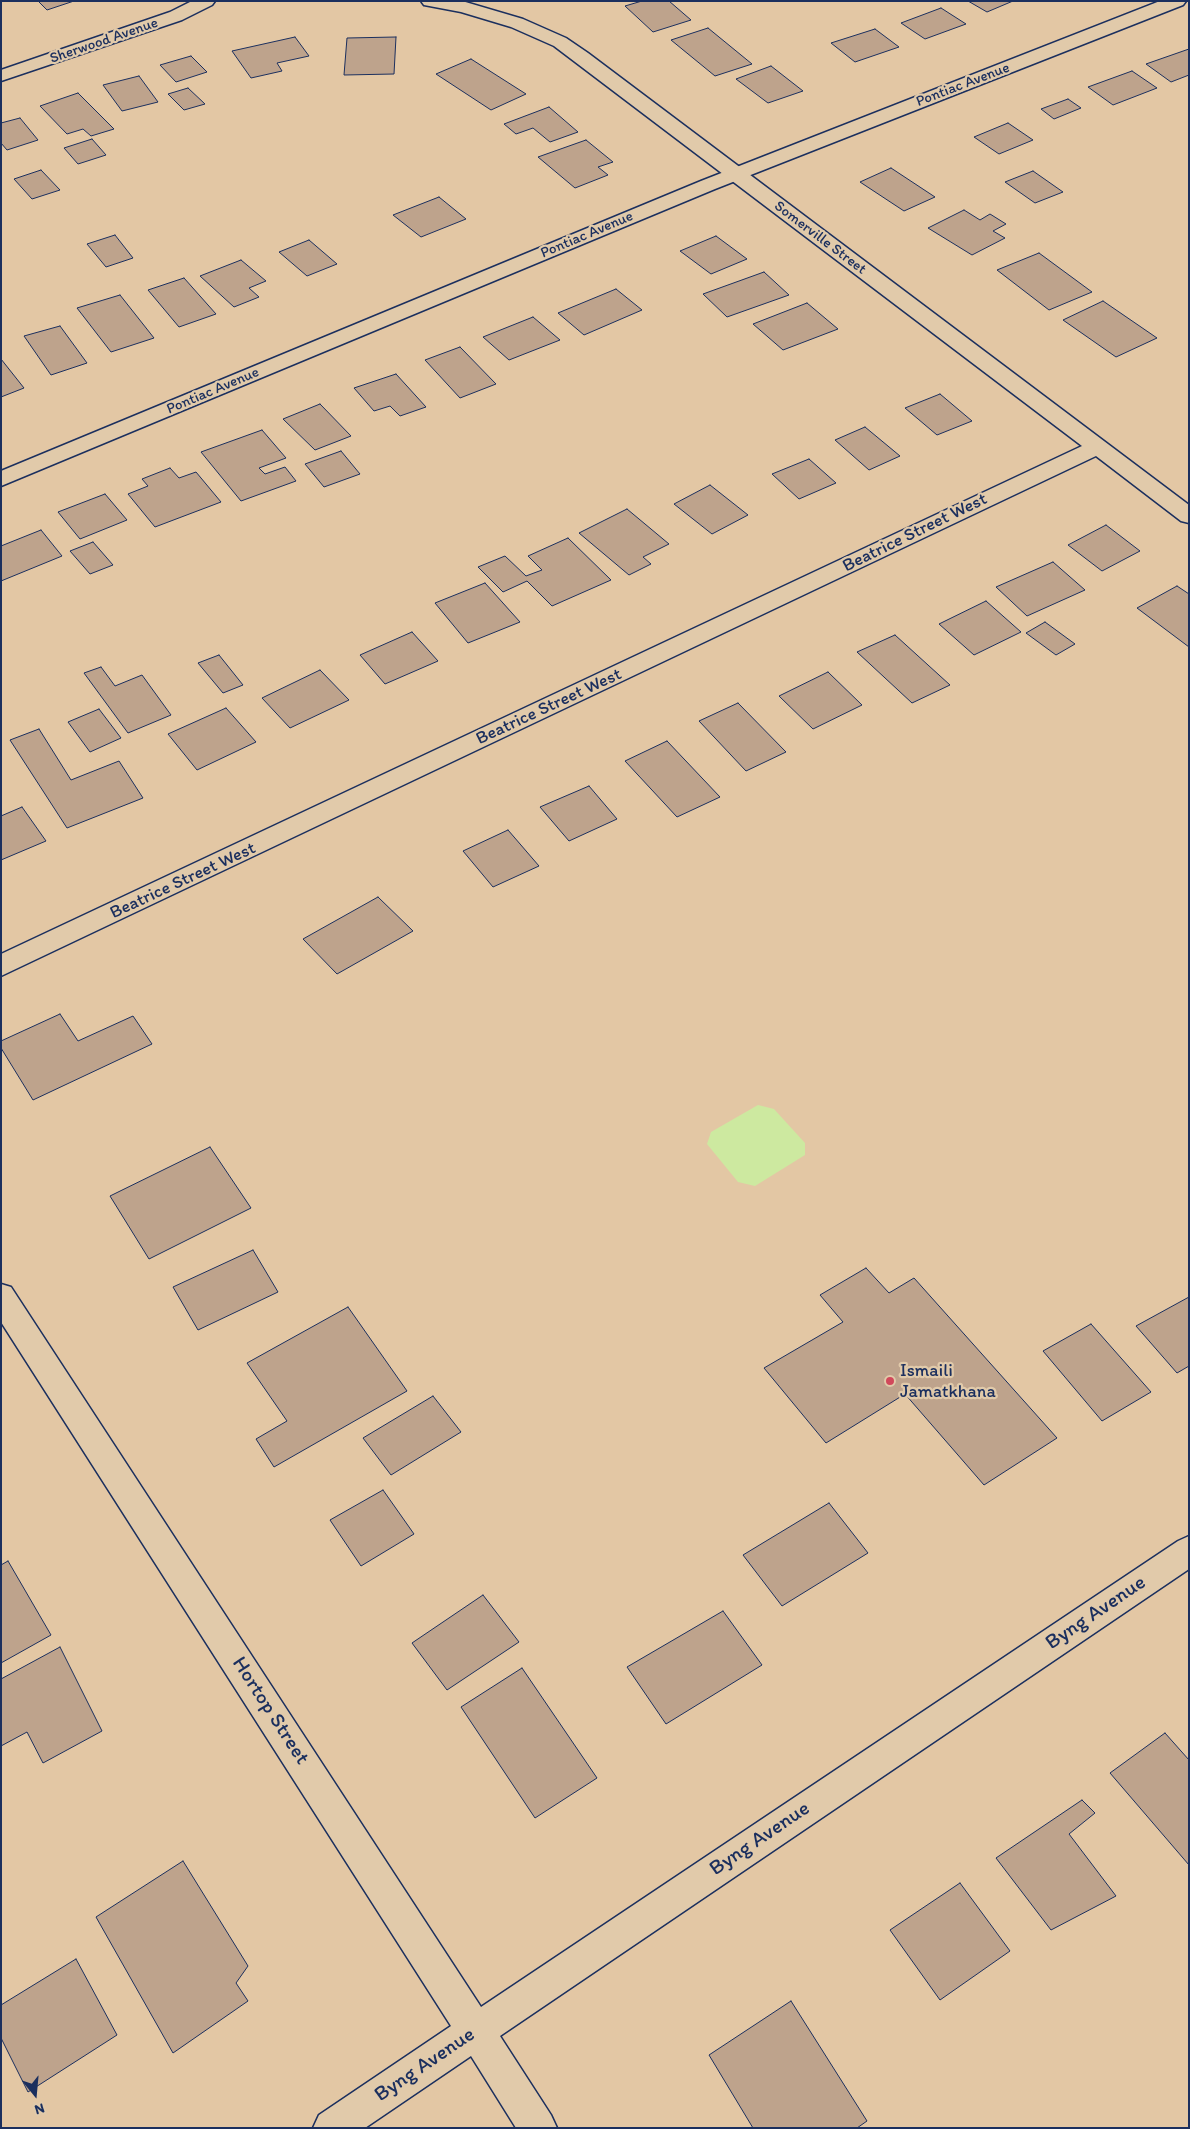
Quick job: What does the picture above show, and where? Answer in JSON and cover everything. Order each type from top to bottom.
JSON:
[{"type":"street","name":"Sherwood Avenue","points":[[1,76],[176,16],[206,1]]},
{"type":"street","name":"Somerville Street","points":[[430,1],[494,16],[560,42],[1189,516]]},
{"type":"street","name":"Pontiac Avenue","points":[[1,479],[736,174],[1177,1]]},
{"type":"street","name":"Beatrice Street West","points":[[1,966],[1097,447]]},
{"type":"street","name":"Hortop Street","points":[[1,1296],[477,2030],[538,2128]]},
{"type":"street","name":"Byng Avenue","points":[[332,2128],[1189,1550]]},
{"type":"green space","points":[[758,1105],[774,1109],[805,1143],[805,1155],[755,1186],[738,1182],[707,1144],[711,1132]]},
{"type":"building","points":[[38,1],[74,1],[47,10]]},
{"type":"building","points":[[642,1],[669,1],[691,20],[653,32],[625,6]]},
{"type":"building","points":[[968,1],[1013,1],[987,12]]},
{"type":"building","points":[[941,8],[966,24],[925,39],[901,23]]},
{"type":"building","points":[[708,28],[752,64],[715,76],[671,40]]},
{"type":"building","points":[[875,29],[899,47],[855,62],[831,43]]},
{"type":"building","points":[[295,37],[309,56],[277,63],[282,71],[251,78],[232,51]]},
{"type":"building","points":[[396,37],[394,74],[344,75],[347,38]]},
{"type":"building","points":[[1189,49],[1189,75],[1171,82],[1146,64]]},
{"type":"building","points":[[191,56],[207,72],[176,82],[160,65]]},
{"type":"building","points":[[471,59],[526,94],[491,110],[436,74]]},
{"type":"building","points":[[771,66],[803,91],[768,103],[736,79]]},
{"type":"building","points":[[1132,71],[1157,88],[1113,105],[1088,87]]},
{"type":"building","points":[[139,76],[158,102],[122,111],[103,85]]},
{"type":"building","points":[[188,88],[205,104],[184,110],[168,94]]},
{"type":"building","points":[[78,93],[114,129],[91,136],[83,129],[67,134],[40,106]]},
{"type":"building","points":[[1068,99],[1081,108],[1054,119],[1041,109]]},
{"type":"building","points":[[549,107],[578,132],[550,142],[533,128],[516,134],[504,124]]},
{"type":"building","points":[[20,118],[38,140],[7,150],[1,143],[1,123]]},
{"type":"building","points":[[1008,123],[1033,140],[999,154],[974,137]]},
{"type":"building","points":[[92,139],[106,155],[78,164],[64,148]]},
{"type":"building","points":[[586,140],[613,162],[598,167],[608,175],[575,188],[538,157]]},
{"type":"building","points":[[891,168],[935,197],[904,211],[860,182]]},
{"type":"building","points":[[41,170],[60,190],[32,199],[14,179]]},
{"type":"building","points":[[1033,171],[1063,192],[1035,203],[1005,182]]},
{"type":"building","points":[[439,197],[466,219],[421,237],[393,215]]},
{"type":"building","points":[[964,210],[980,220],[990,214],[1006,224],[993,231],[1005,238],[972,255],[928,228]]},
{"type":"building","points":[[115,235],[133,258],[106,267],[87,244]]},
{"type":"building","points":[[716,236],[747,259],[711,274],[680,251]]},
{"type":"building","points":[[309,240],[337,264],[307,276],[279,252]]},
{"type":"building","points":[[1039,253],[1092,292],[1049,310],[997,270]]},
{"type":"building","points":[[241,260],[266,281],[249,288],[259,297],[234,307],[200,276]]},
{"type":"building","points":[[764,272],[789,295],[727,317],[703,294]]},
{"type":"building","points":[[184,278],[216,314],[179,327],[148,290]]},
{"type":"building","points":[[616,289],[642,310],[584,335],[558,313]]},
{"type":"building","points":[[120,295],[154,338],[111,352],[77,308]]},
{"type":"building","points":[[1103,301],[1157,338],[1116,357],[1063,320]]},
{"type":"building","points":[[807,303],[838,329],[783,350],[753,324]]},
{"type":"building","points":[[533,317],[560,340],[509,360],[483,337]]},
{"type":"building","points":[[60,326],[87,363],[51,375],[24,336]]},
{"type":"building","points":[[460,347],[496,384],[460,398],[425,360]]},
{"type":"building","points":[[1,359],[24,388],[1,397]]},
{"type":"building","points":[[396,374],[426,407],[400,416],[390,406],[374,411],[354,388]]},
{"type":"building","points":[[940,394],[972,421],[937,435],[905,408]]},
{"type":"building","points":[[320,404],[351,436],[315,450],[283,419]]},
{"type":"building","points":[[865,427],[900,456],[869,470],[835,440]]},
{"type":"building","points":[[262,430],[286,458],[259,468],[265,474],[285,467],[296,481],[241,501],[201,452]]},
{"type":"building","points":[[341,451],[360,474],[324,487],[305,464]]},
{"type":"building","points":[[809,459],[836,483],[799,499],[772,474]]},
{"type":"building","points":[[170,468],[179,478],[196,472],[221,502],[155,527],[128,494],[148,486],[142,479]]},
{"type":"building","points":[[710,485],[748,515],[712,534],[674,504]]},
{"type":"building","points":[[105,494],[127,520],[80,539],[58,512]]},
{"type":"building","points":[[627,509],[669,544],[643,557],[651,564],[629,575],[579,533]]},
{"type":"building","points":[[1106,525],[1140,551],[1102,571],[1068,545]]},
{"type":"building","points":[[41,530],[62,556],[1,581],[1,546]]},
{"type":"building","points":[[568,538],[611,580],[552,606],[527,581],[503,592],[478,567],[505,556],[526,576],[542,570],[528,556]]},
{"type":"building","points":[[93,542],[113,565],[90,574],[70,551]]},
{"type":"building","points":[[1053,562],[1085,590],[1027,616],[996,587]]},
{"type":"building","points":[[485,583],[520,622],[468,643],[435,603]]},
{"type":"building","points":[[1177,586],[1189,594],[1189,647],[1137,608]]},
{"type":"building","points":[[986,601],[1021,632],[974,655],[939,624]]},
{"type":"building","points":[[1045,622],[1075,644],[1056,655],[1026,633]]},
{"type":"building","points":[[412,632],[438,661],[385,684],[360,655]]},
{"type":"building","points":[[895,635],[950,685],[912,703],[857,652]]},
{"type":"building","points":[[219,655],[243,685],[223,693],[198,663]]},
{"type":"building","points":[[101,667],[115,686],[142,675],[171,715],[128,733],[84,673]]},
{"type":"building","points":[[320,670],[349,700],[290,728],[262,698]]},
{"type":"building","points":[[828,672],[862,705],[813,729],[779,696]]},
{"type":"building","points":[[738,703],[786,752],[746,771],[699,721]]},
{"type":"building","points":[[226,708],[256,742],[197,770],[168,734]]},
{"type":"building","points":[[99,709],[121,738],[90,752],[68,722]]},
{"type":"building","points":[[39,729],[71,780],[119,761],[143,798],[67,828],[10,740]]},
{"type":"building","points":[[667,741],[720,797],[677,817],[625,761]]},
{"type":"building","points":[[589,786],[617,819],[569,841],[540,807]]},
{"type":"building","points":[[22,807],[46,841],[1,860],[1,816]]},
{"type":"building","points":[[508,830],[539,866],[493,887],[463,851]]},
{"type":"building","points":[[378,897],[413,931],[337,974],[303,939]]},
{"type":"building","points":[[60,1014],[78,1041],[133,1016],[152,1044],[33,1100],[1,1048],[1,1041]]},
{"type":"building","points":[[210,1147],[251,1208],[149,1259],[110,1196]]},
{"type":"building","points":[[253,1250],[278,1292],[198,1330],[173,1287]]},
{"type":"building","name":"Ismaili Jamatkhana","points":[[866,1268],[889,1293],[914,1278],[1057,1438],[984,1485],[905,1394],[826,1443],[764,1368],[843,1322],[820,1295]]},
{"type":"building","points":[[1189,1297],[1189,1366],[1177,1373],[1136,1326]]},
{"type":"building","points":[[348,1307],[407,1391],[274,1467],[256,1439],[287,1421],[247,1363]]},
{"type":"building","points":[[1091,1324],[1151,1392],[1102,1421],[1043,1351]]},
{"type":"building","points":[[433,1396],[461,1432],[391,1475],[363,1438]]},
{"type":"building","points":[[383,1490],[414,1534],[361,1566],[330,1520]]},
{"type":"building","points":[[829,1503],[868,1553],[782,1606],[743,1555]]},
{"type":"building","points":[[8,1561],[51,1635],[1,1663],[1,1565]]},
{"type":"building","points":[[483,1595],[519,1642],[447,1690],[412,1643]]},
{"type":"building","points":[[723,1611],[762,1665],[666,1724],[627,1667]]},
{"type":"building","points":[[60,1647],[102,1731],[43,1763],[27,1732],[1,1746],[1,1679]]},
{"type":"building","points":[[522,1668],[597,1778],[535,1818],[461,1707]]},
{"type":"building","points":[[1165,1733],[1189,1760],[1189,1865],[1110,1773]]},
{"type":"building","points":[[1082,1800],[1095,1813],[1069,1834],[1116,1896],[1051,1930],[996,1858]]},
{"type":"building","points":[[183,1861],[248,1966],[236,1983],[248,2001],[173,2053],[96,1917]]},
{"type":"building","points":[[960,1883],[1010,1951],[940,2000],[890,1930]]},
{"type":"building","points":[[76,1959],[117,2035],[28,2092],[1,2038],[1,2005]]},
{"type":"building","points":[[791,2001],[867,2121],[857,2128],[753,2128],[709,2055]]},
{"type":"place","name":"Ismaili Jamatkhana","points":[[890,1381]]}]
